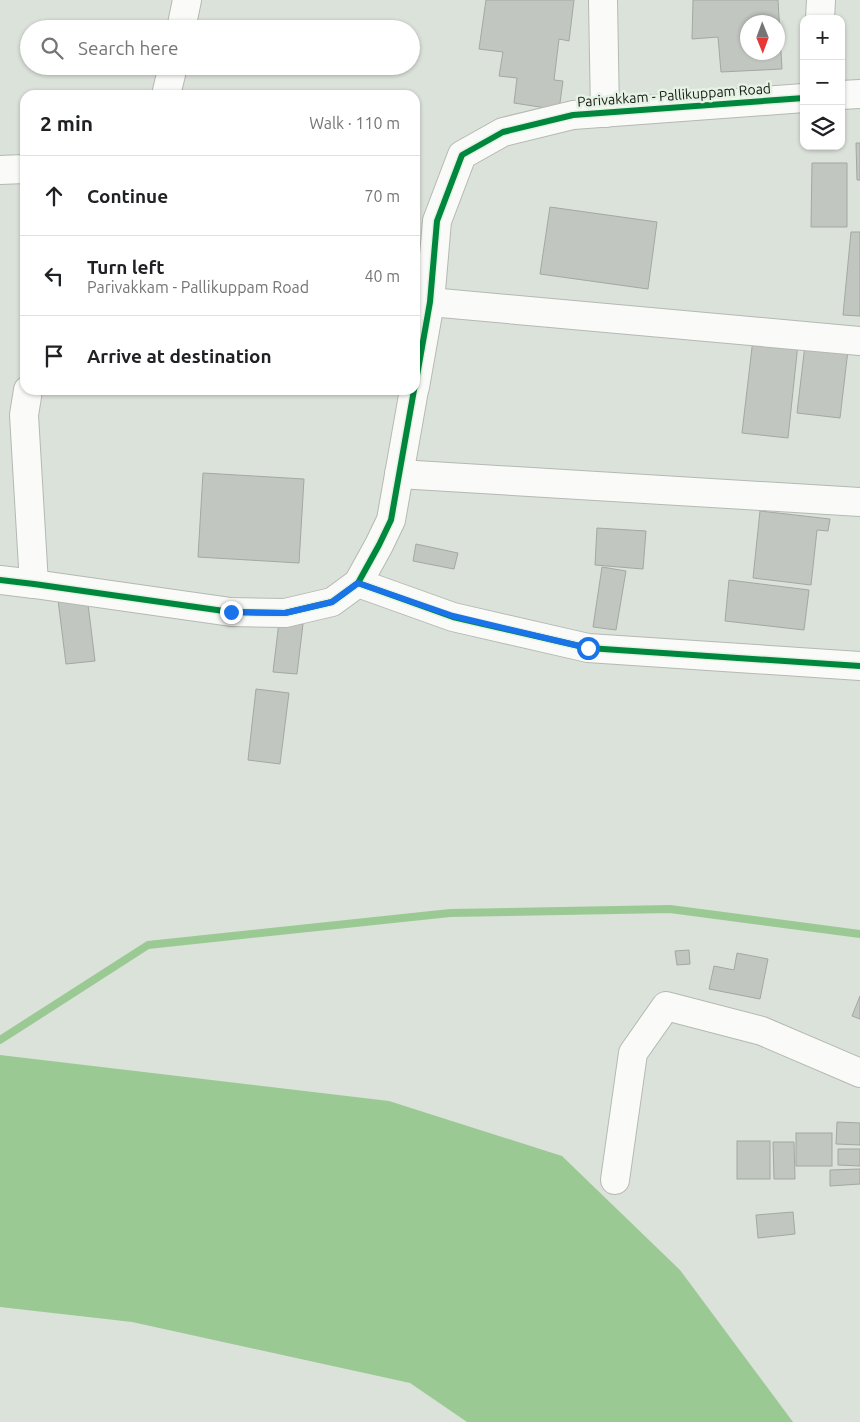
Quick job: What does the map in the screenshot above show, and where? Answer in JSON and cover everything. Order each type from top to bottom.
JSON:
[{"type":"street","points":[[183,20],[187,0]]},
{"type":"street","points":[[603,0],[605,113]]},
{"type":"street","points":[[820,15],[821,0]]},
{"type":"street","points":[[167,90],[171,75]]},
{"type":"street","points":[[845,95],[860,94]]},
{"type":"street","name":"Parivakkam - Pallikuppam Road","points":[[420,360],[430,302],[437,221],[462,155],[503,132],[573,115],[800,98]]},
{"type":"street","points":[[0,170],[20,170]]},
{"type":"street","points":[[430,302],[860,341]]},
{"type":"street","points":[[27,395],[24,415],[34,584]]},
{"type":"street","name":"Parivakkam - Pallikuppam Road","points":[[0,580],[231,612],[285,613],[332,602],[358,583],[380,545],[391,520],[414,395]]},
{"type":"street","points":[[399,474],[860,502]]},
{"type":"street","points":[[358,583],[453,616],[588,648],[860,666]]},
{"type":"street","points":[[615,1180],[633,1054],[666,1006],[762,1031],[860,1073]]},
{"type":"shaded area","points":[[0,1055],[389,1101],[562,1156],[680,1270],[793,1422],[467,1422],[410,1383],[132,1322],[0,1307]]},
{"type":"building","points":[[486,0],[574,0],[569,41],[559,39],[554,80],[563,81],[559,110],[514,103],[517,78],[499,76],[503,52],[479,49]]},
{"type":"building","points":[[693,0],[778,0],[779,15],[740,15],[740,60],[781,60],[782,69],[721,72],[718,37],[692,39]]},
{"type":"building","points":[[856,143],[860,143],[860,180],[857,180]]},
{"type":"building","points":[[812,163],[847,163],[847,227],[811,227]]},
{"type":"building","points":[[550,207],[657,222],[648,289],[540,274]]},
{"type":"building","points":[[851,232],[860,232],[860,316],[843,315]]},
{"type":"building","points":[[753,339],[798,344],[788,438],[742,433]]},
{"type":"building","points":[[805,345],[848,350],[840,418],[797,413]]},
{"type":"building","points":[[203,473],[304,479],[299,563],[198,557]]},
{"type":"building","points":[[760,511],[830,519],[828,531],[817,530],[811,585],[753,578]]},
{"type":"building","points":[[597,528],[646,531],[643,569],[595,565]]},
{"type":"building","points":[[416,544],[458,553],[454,569],[413,561]]},
{"type":"building","points":[[602,567],[626,571],[616,630],[593,627]]},
{"type":"building","points":[[729,580],[809,590],[804,630],[725,621]]},
{"type":"building","points":[[87,596],[95,661],[66,664],[58,600]]},
{"type":"building","points":[[279,622],[303,624],[297,674],[273,672]]},
{"type":"building","points":[[256,689],[289,693],[280,764],[248,760]]},
{"type":"building","points":[[689,950],[690,964],[677,965],[675,951]]},
{"type":"building","points":[[737,953],[768,959],[760,999],[709,989],[714,966],[734,970]]},
{"type":"building","points":[[860,996],[860,1019],[852,1016]]},
{"type":"building","points":[[837,1122],[860,1123],[860,1145],[836,1144]]},
{"type":"building","points":[[796,1133],[832,1133],[832,1166],[796,1166]]},
{"type":"building","points":[[737,1141],[770,1141],[770,1179],[737,1179]]},
{"type":"building","points":[[773,1142],[794,1142],[795,1179],[774,1179]]},
{"type":"building","points":[[838,1149],[860,1149],[860,1166],[838,1165]]},
{"type":"building","points":[[860,1169],[860,1184],[830,1186],[830,1170]]},
{"type":"building","points":[[793,1212],[795,1234],[758,1238],[756,1215]]},
{"type":"waterway","points":[[0,1040],[148,945],[450,913],[670,909],[860,934]]},
{"type":"cycle path","points":[[420,359],[430,302],[437,221],[462,155],[503,132],[573,115],[800,98]]},
{"type":"cycle path","points":[[0,580],[231,612],[285,613],[332,602],[358,583],[391,520],[413,395]]},
{"type":"cycle path","points":[[358,583],[453,617],[588,648],[860,666]]},
{"type":"route","points":[[231,612],[285,613],[332,602],[358,583],[453,616],[588,648]]}]
